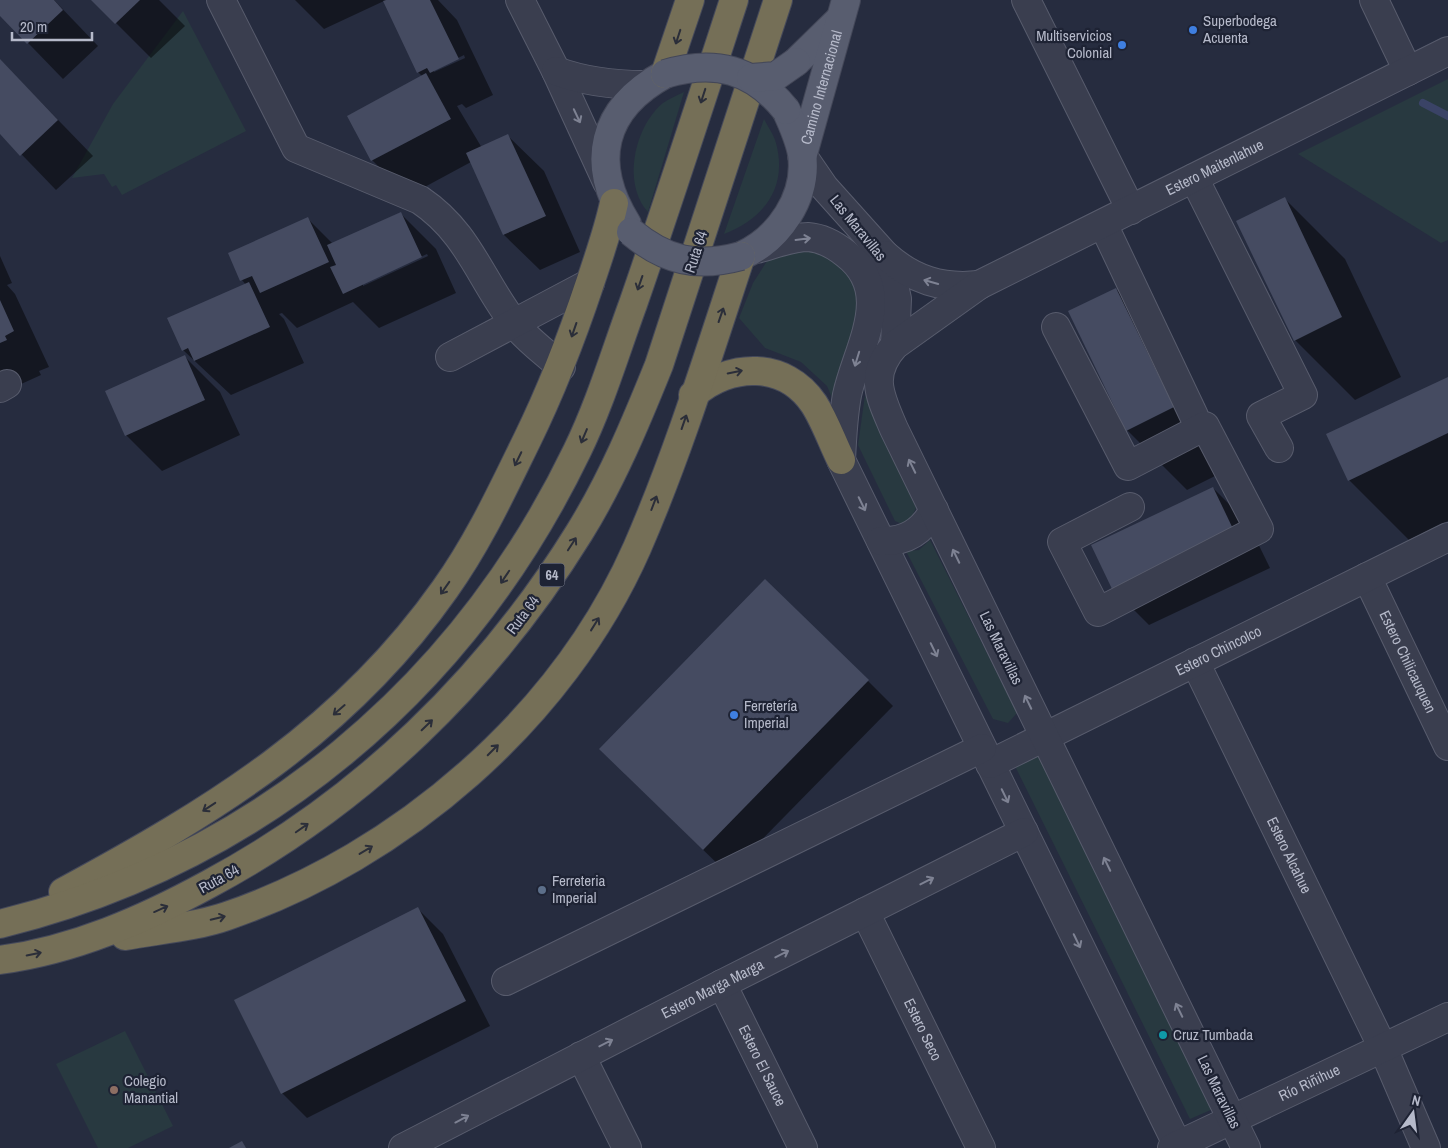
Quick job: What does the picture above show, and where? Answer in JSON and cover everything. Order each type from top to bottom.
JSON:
[{"type":"highway","points":[[655,80],[690,0]]},
{"type":"highway","name":"64","points":[[6,922],[90,897],[145,875],[198,850],[250,820],[299,788],[346,751],[390,712],[464,632],[528,543],[579,447],[600,397],[663,219],[734,0]]},
{"type":"highway","name":"Ruta 64","points":[[0,960],[67,947],[125,925],[180,900],[279,844],[329,809],[384,765],[428,724],[510,633],[546,584],[580,532],[610,478],[636,422],[660,365],[778,0]]},
{"type":"highway","points":[[6,922],[145,848],[263,772],[305,740],[352,698],[416,628],[469,552],[498,501],[561,367],[607,233],[610,192]]},
{"type":"highway","points":[[67,947],[224,917],[273,898],[321,876],[367,850],[453,788],[526,716],[558,677],[614,593],[636,548],[748,252]]},
{"type":"highway","points":[[693,395],[704,385],[731,372],[760,371],[774,374],[790,381],[803,391],[814,404],[841,460]]},
{"type":"main road","name":"Camino Internacional","points":[[751,78],[776,76],[796,62],[843,10]]},
{"type":"main road","name":"Camino Internacional","points":[[802,155],[843,10]]},
{"type":"main road","points":[[709,66],[731,70],[751,78],[764,87],[786,110],[797,132],[802,155],[801,183],[792,209],[777,231],[748,252],[722,261],[702,263],[682,260],[646,244],[631,232],[610,192],[605,154],[612,128],[625,104],[655,80],[686,68],[709,66]]},
{"type":"street","points":[[221,0],[296,148],[420,200],[433,209],[460,237],[514,324],[561,367]]},
{"type":"street","points":[[520,0],[556,71],[610,192]]},
{"type":"street","points":[[1026,0],[1131,210]]},
{"type":"street","points":[[1374,0],[1408,71]]},
{"type":"street","name":"Estero Maitenlahue","points":[[895,346],[979,285],[1448,50]]},
{"type":"street","points":[[556,71],[579,79],[610,85],[655,80]]},
{"type":"street","name":"Las Maravillas","points":[[802,155],[824,187],[885,255],[892,276],[898,322],[895,346],[886,356],[881,368],[879,389],[894,429],[1246,1148]]},
{"type":"street","points":[[1194,178],[1303,395],[1262,416],[1279,448]]},
{"type":"street","points":[[1103,224],[1194,416]]},
{"type":"street","name":"Las Maravillas","points":[[748,252],[808,237],[824,241],[839,248],[851,258],[867,282],[871,295],[871,321],[861,346],[847,397],[841,460]]},
{"type":"street","name":"Estero Maitenlahue","points":[[885,255],[898,266],[929,282],[946,286],[979,285]]},
{"type":"street","points":[[450,357],[590,283]]},
{"type":"street","points":[[1056,327],[1128,466],[1205,426],[1258,529],[1098,612],[1062,542],[1130,507]]},
{"type":"street","points":[[841,460],[1176,1147]]},
{"type":"street","points":[[881,541],[897,540],[913,534],[922,528],[934,510]]},
{"type":"street","name":"Estero Chincolco","points":[[506,981],[986,756],[1045,736],[1448,537]]},
{"type":"street","name":"Estero Chilicauquen","points":[[1367,577],[1448,746]]},
{"type":"street","name":"Estero Alcahue","points":[[1195,662],[1383,1048],[1426,1148]]},
{"type":"street","name":"Estero Marga Marga","points":[[403,1148],[441,1140],[581,1056],[1024,832]]},
{"type":"street","name":"Estero Seco","points":[[865,912],[981,1148]]},
{"type":"street","name":"Estero El Sauce","points":[[722,984],[804,1148]]},
{"type":"street","name":"Río Riñihue","points":[[1176,1147],[1448,1017]]},
{"type":"street","points":[[581,1056],[627,1148]]},
{"type":"shaded area","points":[[183,11],[246,131],[122,195],[116,185],[112,187],[104,174],[72,178],[113,104]]},
{"type":"shaded area","points":[[1448,79],[1448,240],[1441,243],[1298,154]]},
{"type":"shaded area","points":[[684,92],[648,212],[640,200],[635,187],[635,156],[639,141],[653,113],[663,103]]},
{"type":"shaded area","points":[[764,119],[775,140],[779,159],[779,174],[775,187],[770,199],[751,220],[724,234]]},
{"type":"shaded area","points":[[795,248],[819,254],[835,261],[848,272],[861,293],[837,410],[827,386],[801,362],[765,348],[739,318],[753,283],[767,261]]},
{"type":"shaded area","points":[[865,395],[916,508],[907,526],[895,521],[858,445]]},
{"type":"shaded area","points":[[930,540],[1017,713],[1008,723],[993,719],[906,551],[919,550]]},
{"type":"shaded area","points":[[1038,753],[1213,1109],[1190,1119],[1015,766]]},
{"type":"shaded area","points":[[125,1031],[173,1126],[128,1148],[98,1148],[56,1064]]},
{"type":"building","points":[[0,0],[54,0],[63,10],[27,44],[0,16]]},
{"type":"building","points":[[91,0],[140,0],[115,24]]},
{"type":"building","points":[[430,0],[459,59],[430,73],[427,68],[417,73],[383,1]]},
{"type":"building","points":[[0,59],[58,120],[20,156],[0,134]]},
{"type":"building","points":[[426,73],[451,119],[371,161],[347,116]]},
{"type":"building","points":[[508,134],[546,216],[503,235],[466,153]]},
{"type":"building","points":[[1285,197],[1342,317],[1294,341],[1236,221]]},
{"type":"building","points":[[401,212],[422,257],[343,294],[330,267],[336,265],[327,245]]},
{"type":"building","points":[[308,217],[329,262],[260,293],[252,276],[240,281],[228,253]]},
{"type":"building","points":[[249,282],[270,327],[194,361],[188,348],[182,351],[167,318]]},
{"type":"building","points":[[1116,288],[1174,407],[1126,431],[1068,311]]},
{"type":"building","points":[[0,300],[14,331],[5,336],[7,340],[0,343]]},
{"type":"building","points":[[185,355],[205,400],[125,436],[105,391]]},
{"type":"building","points":[[1448,377],[1448,433],[1348,481],[1326,434]]},
{"type":"building","points":[[1213,487],[1235,533],[1113,591],[1091,545]]},
{"type":"building","name":"Ferretería Imperial","points":[[765,579],[869,680],[703,850],[599,749]]},
{"type":"building","points":[[418,907],[466,1001],[281,1094],[234,1000]]},
{"type":"building","points":[[242,1141],[246,1148],[229,1148]]},
{"type":"waterway","points":[[1423,103],[1448,116]]},
{"type":"place","name":"Superbodega Acuenta","points":[[1193,30]]},
{"type":"place","name":"Multiservicios Colonial","points":[[1122,45]]},
{"type":"place","name":"Ferretería Imperial","points":[[734,715]]},
{"type":"place","name":"Ferreteria Imperial","points":[[542,890]]},
{"type":"place","name":"Cruz Tumbada","points":[[1163,1035]]},
{"type":"place","name":"Colegio Manantial","points":[[114,1090]]}]
